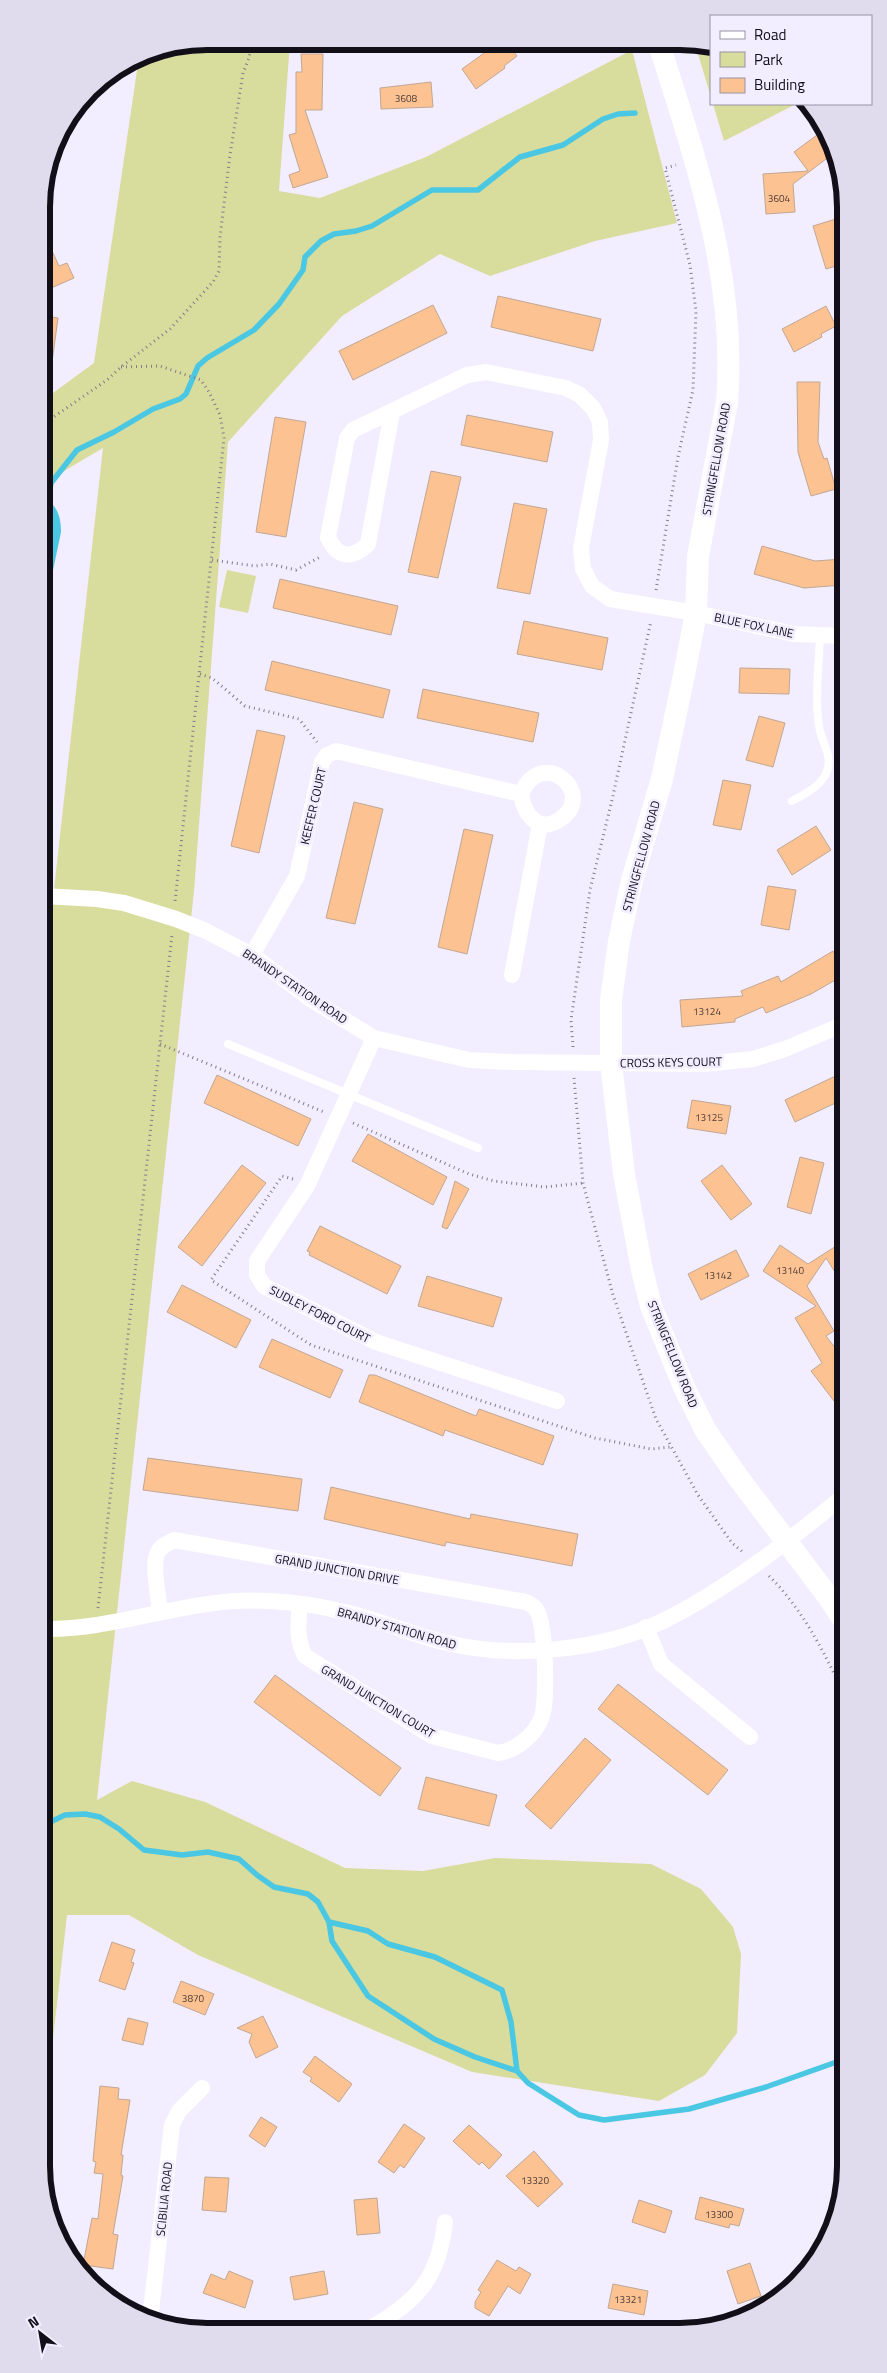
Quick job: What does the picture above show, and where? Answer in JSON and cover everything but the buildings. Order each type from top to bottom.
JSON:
[{"type":"main road","name":"STRINGFELLOW ROAD","points":[[660,50],[694,154],[709,209],[723,279],[728,321],[729,377],[727,402],[698,556],[696,613],[662,779],[632,880],[619,941],[611,1000],[611,1062],[624,1174],[642,1270],[652,1306],[684,1387],[706,1430],[837,1609]]},
{"type":"street","name":"BLUE FOX LANE","points":[[333,549],[328,537],[347,438],[353,430],[467,375],[478,372],[566,388],[580,395],[593,408],[600,422],[601,440],[581,548],[583,569],[592,586],[610,599],[696,613],[768,630],[837,636]]},
{"type":"street","points":[[333,549],[344,555],[359,553],[368,544],[392,412]]},
{"type":"street","name":"KEEFER COURT","points":[[252,955],[297,876],[322,762],[327,755],[336,751],[521,794]]},
{"type":"street","points":[[547,773],[560,775],[568,782],[573,793],[572,805],[566,816],[555,823],[540,824],[529,818],[523,807],[521,794],[526,782],[534,775],[547,773]]},
{"type":"street","points":[[512,975],[540,824]]},
{"type":"street","name":"BRANDY STATION ROAD","points":[[50,896],[124,903],[176,918],[206,931],[252,955],[312,1000],[374,1038],[469,1060],[611,1062]]},
{"type":"street","name":"CROSS KEYS COURT","points":[[611,1062],[704,1064],[753,1059],[785,1049],[837,1027]]},
{"type":"street","name":"SUDLEY FORD COURT","points":[[374,1038],[307,1186],[257,1261],[257,1275],[264,1286],[376,1342],[557,1401]]},
{"type":"street","name":"BRANDY STATION ROAD","points":[[50,1629],[95,1627],[160,1612],[216,1602],[245,1600],[300,1604],[341,1611],[446,1643],[502,1651],[544,1651],[577,1647],[663,1621],[697,1603],[786,1541],[837,1501]]},
{"type":"street","name":"GRAND JUNCTION DRIVE","points":[[160,1612],[155,1561],[158,1551],[165,1544],[174,1540],[526,1602],[536,1609],[540,1617],[544,1651]]},
{"type":"street","name":"GRAND JUNCTION COURT","points":[[300,1604],[298,1630],[300,1647],[305,1656],[432,1736],[498,1754],[509,1752],[519,1746],[541,1721],[545,1706],[544,1651]]},
{"type":"street","points":[[646,1627],[661,1664],[750,1737]]},
{"type":"street","name":"SCIBILIA ROAD","points":[[151,2312],[172,2126],[179,2111],[202,2088]]},
{"type":"street","points":[[378,2323],[402,2307],[429,2280],[442,2245],[445,2222]]},
{"type":"lane","points":[[792,801],[808,792],[820,782],[828,767],[829,757],[818,720],[820,635]]},
{"type":"lane","points":[[228,1044],[478,1148]]},
{"type":"path","points":[[50,420],[107,380],[121,366],[170,329],[213,282],[219,271],[220,237],[230,155],[243,73],[250,50]]},
{"type":"path","points":[[95,1627],[118,1437],[170,942],[176,918],[175,894],[224,438],[220,415],[214,402],[206,385],[196,378],[160,366],[121,366]]},
{"type":"path","points":[[212,560],[255,566],[270,564],[296,570],[333,549]]},
{"type":"path","points":[[200,674],[212,678],[245,706],[300,719],[327,755]]},
{"type":"path","points":[[160,1044],[469,1174],[494,1182],[545,1187],[583,1183]]},
{"type":"path","points":[[755,1563],[779,1586],[797,1610],[837,1680]]},
{"type":"green space","points":[[197,50],[289,50],[279,191],[320,198],[426,157],[632,50],[677,223],[595,241],[490,276],[440,254],[342,316],[228,442],[194,891],[97,1800],[132,1781],[205,1802],[345,1868],[423,1871],[495,1858],[651,1864],[701,1889],[733,1927],[741,1954],[737,2033],[705,2075],[659,2101],[472,2072],[198,1955],[129,1915],[67,1915],[50,2066],[50,926],[103,448],[50,479],[50,395],[94,363],[138,67],[167,55]]},
{"type":"green space","points":[[697,51],[710,53],[710,94]]},
{"type":"green space","points":[[713,105],[794,105],[724,141]]},
{"type":"green space","points":[[227,570],[256,576],[248,613],[219,607]]},
{"type":"water","points":[[50,502],[57,511],[61,532],[50,585]]},
{"type":"waterway","points":[[50,489],[51,483],[77,450],[114,432],[153,409],[180,399],[186,394],[198,366],[207,358],[254,330],[279,304],[303,270],[305,257],[321,241],[334,234],[356,231],[372,226],[432,190],[478,190],[520,157],[563,145],[603,119],[618,114],[635,113]]},
{"type":"waterway","points":[[50,1822],[65,1815],[85,1814],[100,1817],[119,1829],[144,1850],[182,1855],[208,1852],[239,1859],[274,1887],[308,1894],[318,1902],[329,1922],[332,1941],[368,1996],[434,2039],[475,2057],[517,2071],[528,2083],[579,2115],[604,2120],[689,2109],[766,2087],[837,2062]]},
{"type":"waterway","points":[[329,1922],[368,1931],[388,1944],[435,1957],[502,1990],[511,2022],[517,2071]]}]
